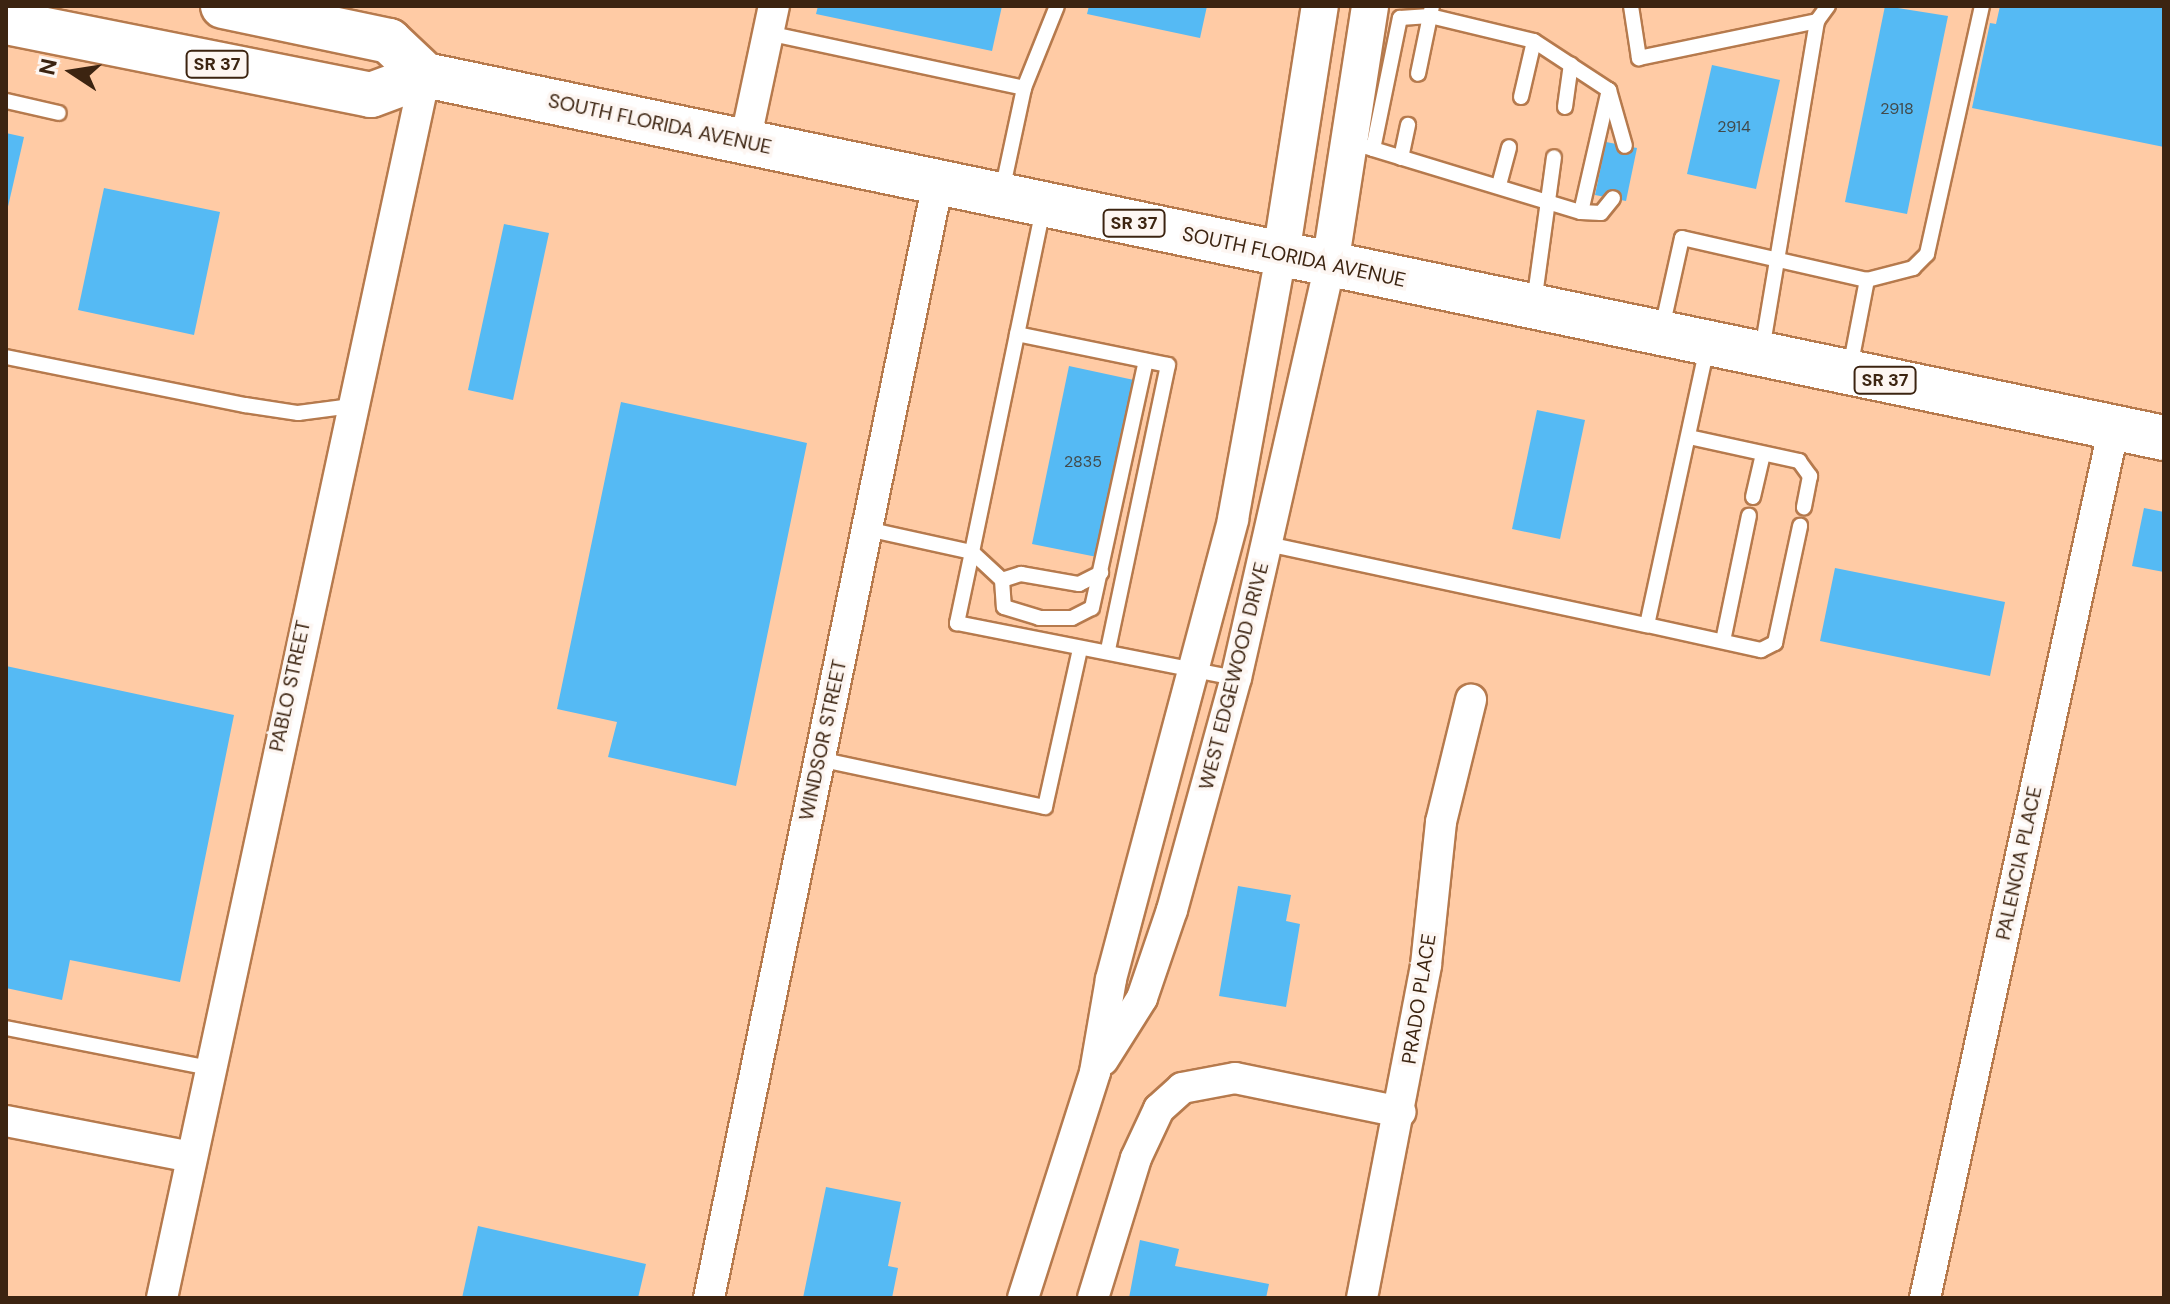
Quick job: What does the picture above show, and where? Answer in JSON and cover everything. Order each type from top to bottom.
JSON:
[{"type":"main road","points":[[223,6],[389,41],[425,75]]},
{"type":"main road","name":"SR 37","points":[[6,22],[371,95],[425,75]]},
{"type":"main road","name":"SOUTH FLORIDA AVENUE","points":[[425,75],[2164,438]]},
{"type":"street","points":[[1281,254],[1320,6]]},
{"type":"street","points":[[1330,265],[1360,146],[1379,15]]},
{"type":"street","points":[[745,142],[771,19]]},
{"type":"street","name":"PABLO STREET","points":[[162,1298],[425,75]]},
{"type":"street","name":"WINDSOR STREET","points":[[709,1298],[938,182]]},
{"type":"street","name":"WEST EDGEWOOD DRIVE","points":[[1023,1298],[1095,1072],[1111,979],[1233,519],[1281,254]]},
{"type":"street","name":"WEST EDGEWOOD DRIVE","points":[[1095,1072],[1142,998],[1236,678],[1330,265]]},
{"type":"street","name":"PALENCIA PLACE","points":[[1925,1298],[2114,427]]},
{"type":"street","name":"PRADO PLACE","points":[[1362,1298],[1401,1112],[1441,822],[1471,700]]},
{"type":"street","points":[[1093,1298],[1136,1158],[1159,1109],[1182,1088],[1235,1078],[1401,1112]]},
{"type":"street","points":[[6,1121],[192,1157]]},
{"type":"lane","points":[[1001,195],[1024,88],[1057,6]]},
{"type":"lane","points":[[1631,6],[1639,58],[1817,21]]},
{"type":"lane","points":[[1761,355],[1781,260],[1817,21],[1828,6]]},
{"type":"lane","points":[[1661,334],[1682,238],[1867,280],[1913,268],[1927,254],[1982,6]]},
{"type":"lane","points":[[1418,74],[1431,11]]},
{"type":"lane","points":[[1379,15],[1431,11],[1534,41],[1609,90],[1625,146]]},
{"type":"lane","points":[[771,19],[1024,88]]},
{"type":"lane","points":[[1521,97],[1534,41]]},
{"type":"lane","points":[[1565,107],[1571,64]]},
{"type":"lane","points":[[1581,212],[1609,90]]},
{"type":"lane","points":[[6,101],[59,113]]},
{"type":"lane","points":[[1401,158],[1408,125]]},
{"type":"lane","points":[[1360,146],[1499,185],[1581,212],[1601,213],[1613,198]]},
{"type":"lane","points":[[1499,185],[1509,147]]},
{"type":"lane","points":[[1534,307],[1554,157]]},
{"type":"lane","points":[[1043,204],[957,623],[1080,649],[1108,650],[1236,678]]},
{"type":"lane","points":[[1849,373],[1867,280]]},
{"type":"lane","points":[[1017,334],[1168,365],[1108,650]]},
{"type":"lane","points":[[1647,625],[1708,343]]},
{"type":"lane","points":[[6,357],[298,413],[352,406]]},
{"type":"lane","points":[[867,529],[972,552],[1002,580],[1004,607],[1039,618],[1072,618],[1092,608],[1146,361]]},
{"type":"lane","points":[[1689,437],[1763,454],[1805,469],[1810,476],[1804,507]]},
{"type":"lane","points":[[1753,497],[1763,454]]},
{"type":"lane","points":[[1723,641],[1749,516]]},
{"type":"lane","points":[[1268,544],[1761,650],[1775,643],[1800,526]]},
{"type":"lane","points":[[1002,580],[1021,574],[1079,584],[1101,573]]},
{"type":"lane","points":[[819,759],[1045,807],[1080,649]]},
{"type":"lane","points":[[6,1028],[210,1068]]},
{"type":"building","points":[[818,6],[1002,6],[992,51],[816,14]]},
{"type":"building","points":[[1089,6],[1207,6],[1200,38],[1087,14]]},
{"type":"building","points":[[1885,6],[1948,16],[1907,214],[1845,202]]},
{"type":"building","points":[[2000,6],[2164,6],[2164,147],[1972,108],[1990,23],[1996,24]]},
{"type":"building","points":[[1712,65],[1780,80],[1756,189],[1687,174]]},
{"type":"building","points":[[6,133],[24,137],[7,211],[6,211]]},
{"type":"building","points":[[1606,142],[1637,148],[1626,201],[1595,195]]},
{"type":"building","points":[[104,188],[220,212],[194,335],[78,310]]},
{"type":"building","points":[[504,224],[549,233],[513,400],[468,390]]},
{"type":"building","points":[[1069,366],[1134,380],[1097,557],[1032,544]]},
{"type":"building","points":[[621,402],[807,443],[736,786],[608,757],[617,722],[557,709]]},
{"type":"building","points":[[1537,410],[1585,420],[1560,539],[1512,529]]},
{"type":"building","points":[[2144,508],[2164,512],[2164,572],[2132,566]]},
{"type":"building","points":[[1835,568],[2005,602],[1990,676],[1820,641]]},
{"type":"building","points":[[6,666],[234,715],[180,982],[70,960],[62,1000],[6,988]]},
{"type":"building","points":[[1238,886],[1291,895],[1286,921],[1300,924],[1286,1007],[1219,996]]},
{"type":"building","points":[[826,1187],[901,1202],[888,1266],[898,1268],[892,1298],[803,1298]]},
{"type":"building","points":[[478,1226],[646,1264],[638,1298],[462,1298]]},
{"type":"building","points":[[1140,1240],[1179,1249],[1175,1266],[1269,1284],[1266,1298],[1129,1298]]}]
